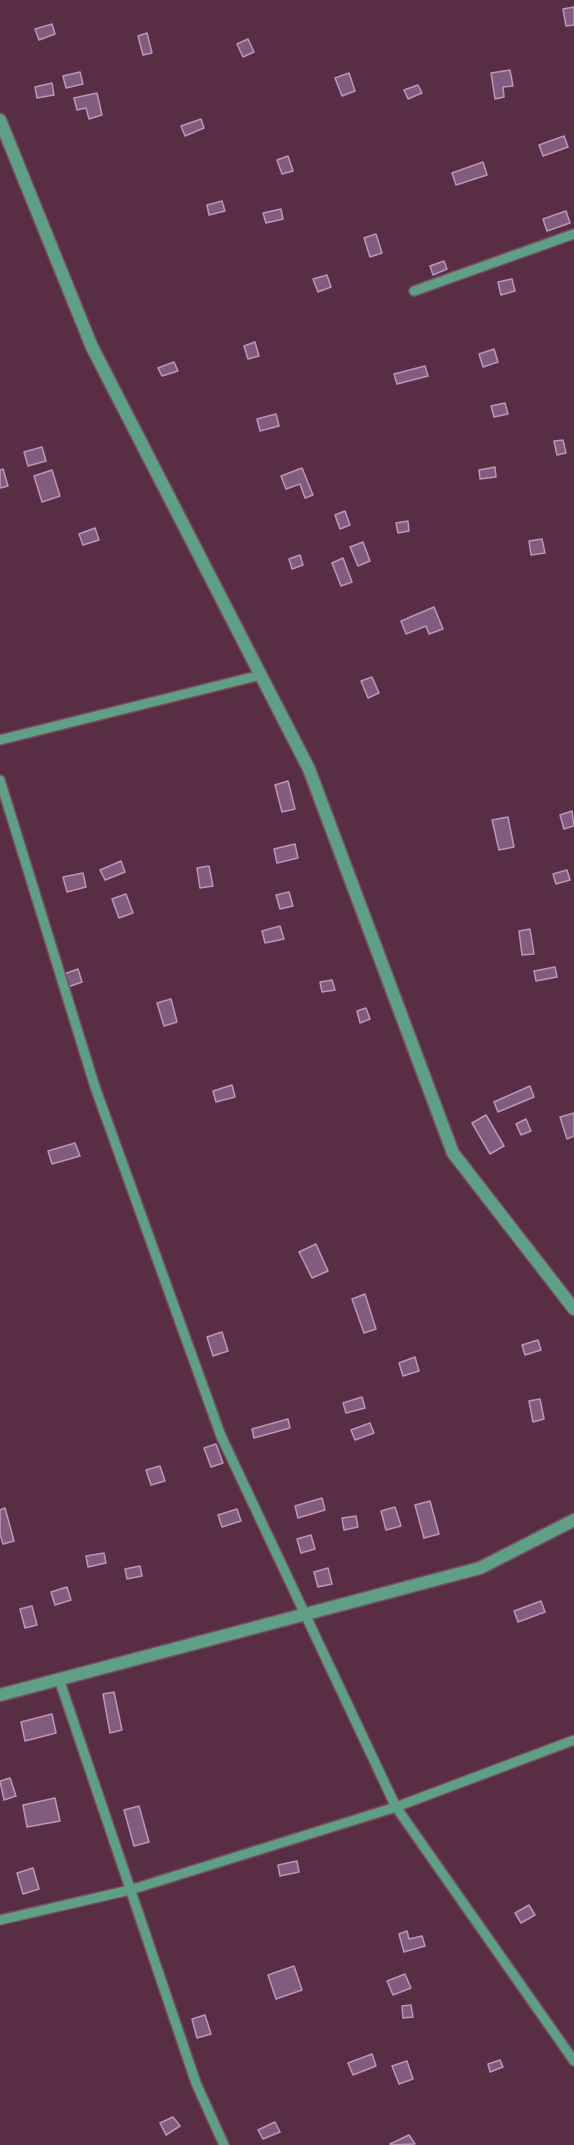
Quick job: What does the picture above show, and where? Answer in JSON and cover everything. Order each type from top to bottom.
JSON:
[{"type":"street","points":[[0,120],[92,346],[309,769],[453,1153],[574,1310]]},
{"type":"street","points":[[0,1695],[480,1568],[574,1520]]},
{"type":"lane","points":[[414,291],[574,234]]},
{"type":"lane","points":[[0,740],[261,675]]},
{"type":"lane","points":[[0,780],[95,1087],[221,1436],[396,1807],[574,2061]]},
{"type":"lane","points":[[59,1679],[196,2083],[224,2145]]},
{"type":"lane","points":[[0,1920],[130,1890],[396,1807],[574,1740]]},
{"type":"building","points":[[574,7],[574,25],[566,26],[563,9]]},
{"type":"building","points":[[52,24],[55,34],[39,40],[35,29]]},
{"type":"building","points":[[147,33],[152,53],[143,55],[138,36]]},
{"type":"building","points":[[248,39],[254,52],[243,57],[237,44]]},
{"type":"building","points":[[510,70],[513,86],[503,87],[504,97],[495,99],[491,73]]},
{"type":"building","points":[[80,72],[83,84],[66,88],[63,76]]},
{"type":"building","points":[[349,73],[355,91],[342,96],[335,78]]},
{"type":"building","points":[[52,83],[54,95],[37,98],[35,87]]},
{"type":"building","points":[[418,85],[422,93],[408,99],[404,90]]},
{"type":"building","points":[[97,93],[102,115],[89,119],[86,108],[77,110],[74,98]]},
{"type":"building","points":[[201,119],[204,128],[185,136],[181,126]]},
{"type":"building","points":[[564,136],[568,147],[543,156],[539,145]]},
{"type":"building","points":[[288,156],[293,171],[282,174],[277,160]]},
{"type":"building","points":[[483,162],[487,175],[456,185],[452,173]]},
{"type":"building","points":[[222,201],[225,211],[209,215],[207,205]]},
{"type":"building","points":[[281,209],[283,219],[266,223],[263,213]]},
{"type":"building","points":[[566,211],[570,223],[547,231],[543,219]]},
{"type":"building","points":[[376,234],[382,253],[370,257],[364,238]]},
{"type":"building","points":[[444,261],[447,269],[433,275],[430,266]]},
{"type":"building","points":[[327,275],[331,287],[318,292],[313,279]]},
{"type":"building","points":[[512,279],[515,291],[501,295],[498,282]]},
{"type":"building","points":[[255,342],[259,356],[248,359],[244,346]]},
{"type":"building","points":[[494,349],[498,362],[483,367],[479,354]]},
{"type":"building","points":[[174,362],[178,371],[162,376],[158,368]]},
{"type":"building","points":[[425,366],[428,376],[397,384],[394,374]]},
{"type":"building","points":[[505,403],[508,414],[494,417],[491,406]]},
{"type":"building","points":[[276,414],[279,426],[260,431],[257,419]]},
{"type":"building","points":[[563,440],[566,453],[557,455],[554,441]]},
{"type":"building","points":[[42,447],[46,461],[28,466],[24,452]]},
{"type":"building","points":[[495,467],[496,477],[480,479],[479,470]]},
{"type":"building","points":[[302,468],[313,495],[305,498],[300,484],[286,489],[281,476]]},
{"type":"building","points":[[3,469],[8,486],[0,488],[0,470]]},
{"type":"building","points":[[52,470],[60,496],[42,502],[34,476]]},
{"type":"building","points":[[345,511],[350,525],[340,529],[335,515]]},
{"type":"building","points":[[408,521],[409,531],[398,533],[396,523]]},
{"type":"building","points":[[95,528],[99,540],[83,545],[79,534]]},
{"type":"building","points":[[542,539],[545,553],[531,555],[529,541]]},
{"type":"building","points":[[363,542],[370,561],[358,566],[350,547]]},
{"type":"building","points":[[300,555],[303,565],[292,569],[289,559]]},
{"type":"building","points":[[343,558],[352,582],[341,586],[332,563]]},
{"type":"building","points":[[434,607],[443,629],[429,634],[426,626],[406,634],[401,621]]},
{"type":"building","points":[[372,677],[379,693],[368,698],[361,681]]},
{"type":"building","points":[[288,781],[295,809],[282,812],[275,785]]},
{"type":"building","points":[[572,811],[574,826],[564,829],[560,815]]},
{"type":"building","points":[[508,817],[514,847],[499,850],[492,820]]},
{"type":"building","points":[[295,844],[298,858],[277,863],[274,849]]},
{"type":"building","points":[[121,861],[125,872],[105,880],[100,870]]},
{"type":"building","points":[[209,866],[213,886],[200,888],[197,868]]},
{"type":"building","points":[[567,870],[570,880],[556,884],[553,874]]},
{"type":"building","points":[[83,873],[86,887],[67,892],[63,877]]},
{"type":"building","points":[[289,892],[293,906],[280,909],[276,895]]},
{"type":"building","points":[[126,894],[133,913],[119,918],[112,899]]},
{"type":"building","points":[[280,926],[284,939],[265,943],[262,931]]},
{"type":"building","points":[[530,929],[534,954],[522,955],[519,931]]},
{"type":"building","points":[[555,967],[557,977],[536,981],[534,971]]},
{"type":"building","points":[[78,969],[82,982],[68,987],[64,974]]},
{"type":"building","points":[[332,980],[335,990],[322,992],[320,982]]},
{"type":"building","points":[[171,999],[177,1022],[164,1026],[157,1003]]},
{"type":"building","points":[[366,1008],[370,1019],[360,1023],[357,1011]]},
{"type":"building","points":[[232,1085],[235,1097],[216,1102],[213,1091]]},
{"type":"building","points":[[530,1086],[534,1097],[498,1112],[494,1102]]},
{"type":"building","points":[[574,1113],[574,1136],[567,1139],[560,1117]]},
{"type":"building","points":[[486,1115],[504,1146],[490,1154],[472,1123]]},
{"type":"building","points":[[526,1119],[531,1131],[521,1135],[516,1124]]},
{"type":"building","points":[[75,1143],[80,1156],[52,1164],[48,1151]]},
{"type":"building","points":[[316,1244],[328,1271],[312,1278],[299,1252]]},
{"type":"building","points":[[365,1294],[376,1329],[364,1333],[352,1299]]},
{"type":"building","points":[[222,1332],[228,1351],[213,1356],[207,1337]]},
{"type":"building","points":[[538,1340],[541,1350],[525,1355],[522,1345]]},
{"type":"building","points":[[415,1357],[419,1371],[403,1376],[399,1363]]},
{"type":"building","points":[[362,1397],[365,1408],[346,1413],[343,1403]]},
{"type":"building","points":[[540,1399],[544,1419],[533,1422],[529,1401]]},
{"type":"building","points":[[288,1419],[290,1428],[254,1438],[252,1429]]},
{"type":"building","points":[[370,1423],[374,1433],[355,1440],[351,1430]]},
{"type":"building","points":[[216,1444],[223,1463],[211,1467],[204,1448]]},
{"type":"building","points":[[160,1466],[165,1481],[151,1485],[146,1470]]},
{"type":"building","points":[[322,1498],[325,1510],[298,1518],[295,1506]]},
{"type":"building","points":[[430,1501],[439,1534],[424,1538],[415,1505]]},
{"type":"building","points":[[395,1507],[401,1526],[386,1530],[381,1511]]},
{"type":"building","points":[[5,1508],[14,1541],[3,1544],[0,1534],[0,1510]]},
{"type":"building","points":[[237,1509],[241,1521],[222,1527],[218,1515]]},
{"type":"building","points":[[356,1516],[358,1527],[344,1530],[342,1518]]},
{"type":"building","points":[[311,1535],[315,1549],[301,1553],[297,1539]]},
{"type":"building","points":[[104,1553],[106,1563],[88,1567],[86,1556]]},
{"type":"building","points":[[140,1566],[142,1576],[127,1579],[125,1569]]},
{"type":"building","points":[[328,1568],[332,1584],[318,1587],[314,1572]]},
{"type":"building","points":[[67,1587],[71,1600],[55,1605],[51,1592]]},
{"type":"building","points":[[541,1601],[545,1612],[518,1622],[514,1611]]},
{"type":"building","points":[[32,1606],[37,1625],[25,1628],[20,1609]]},
{"type":"building","points":[[114,1692],[122,1730],[110,1733],[103,1694]]},
{"type":"building","points":[[52,1714],[56,1733],[25,1741],[21,1722]]},
{"type":"building","points":[[10,1778],[16,1796],[4,1800],[0,1781]]},
{"type":"building","points":[[55,1798],[60,1821],[27,1827],[23,1805]]},
{"type":"building","points":[[139,1806],[149,1842],[134,1846],[124,1810]]},
{"type":"building","points":[[297,1861],[299,1872],[280,1876],[278,1865]]},
{"type":"building","points":[[33,1868],[39,1889],[23,1894],[17,1873]]},
{"type":"building","points":[[529,1905],[535,1915],[521,1923],[515,1913]]},
{"type":"building","points":[[407,1931],[409,1939],[422,1936],[425,1946],[404,1952],[399,1934]]},
{"type":"building","points":[[294,1966],[302,1990],[276,1999],[268,1975]]},
{"type":"building","points":[[405,1974],[411,1988],[393,1995],[387,1981]]},
{"type":"building","points":[[411,2005],[413,2017],[403,2018],[402,2006]]},
{"type":"building","points":[[205,2015],[211,2034],[197,2038],[192,2019]]},
{"type":"building","points":[[372,2054],[376,2066],[353,2075],[348,2063]]},
{"type":"building","points":[[500,2060],[503,2067],[490,2072],[488,2064]]},
{"type":"building","points":[[407,2061],[413,2079],[399,2084],[392,2066]]},
{"type":"building","points":[[173,2117],[180,2126],[166,2135],[160,2123]]},
{"type":"building","points":[[275,2122],[280,2132],[263,2139],[258,2130]]},
{"type":"building","points":[[409,2135],[415,2144],[390,2144]]}]
